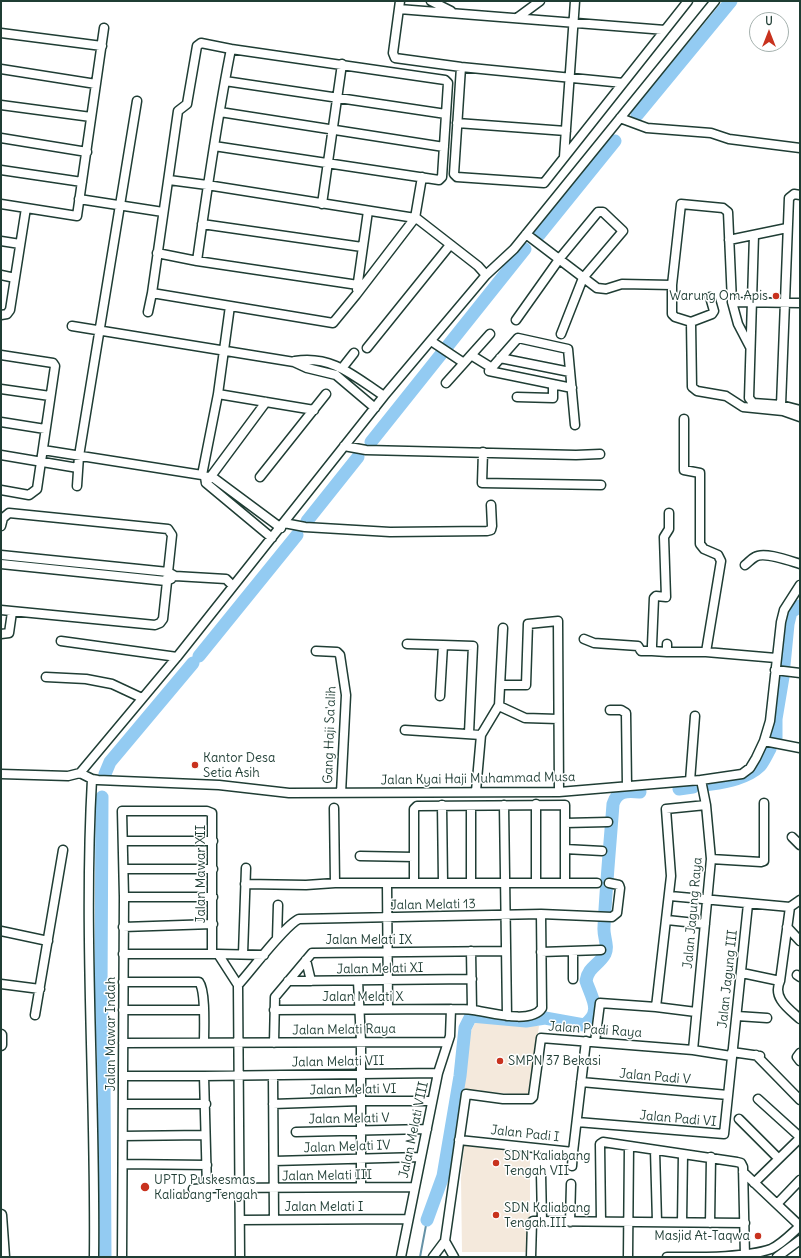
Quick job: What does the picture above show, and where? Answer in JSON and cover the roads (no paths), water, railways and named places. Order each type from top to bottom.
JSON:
[{"type":"main road","points":[[1,1035],[1,1045]]},
{"type":"main road","points":[[1,1215],[4,1257]]},
{"type":"street","points":[[431,1],[455,13]]},
{"type":"street","points":[[517,18],[540,1]]},
{"type":"street","points":[[564,158],[574,1]]},
{"type":"street","points":[[461,67],[453,171],[457,177],[542,184],[547,181],[688,1]]},
{"type":"street","points":[[1,774],[68,776],[80,773],[177,657],[374,408],[486,276],[506,258],[527,235],[715,1]]},
{"type":"street","points":[[623,83],[461,67],[394,57],[393,53],[400,5],[455,13],[665,30]]},
{"type":"street","points":[[1,204],[77,216],[104,28]]},
{"type":"street","points":[[1,33],[102,46]]},
{"type":"street","points":[[148,312],[152,293],[162,212],[169,180],[178,111],[187,104],[198,44],[342,64],[446,81],[448,83],[442,177],[439,180],[214,146]]},
{"type":"street","points":[[197,261],[207,185],[231,49]]},
{"type":"street","points":[[322,204],[342,64]]},
{"type":"street","points":[[1,69],[96,84]]},
{"type":"street","points":[[225,81],[446,114]]},
{"type":"street","points":[[77,486],[79,456],[101,332],[119,205],[137,101]]},
{"type":"street","points":[[1,105],[91,117]]},
{"type":"street","points":[[220,112],[444,147]]},
{"type":"street","points":[[621,118],[647,128],[711,133],[729,139],[800,148]]},
{"type":"street","points":[[457,123],[566,131]]},
{"type":"street","points":[[1,138],[87,152]]},
{"type":"street","points":[[1,170],[82,182]]},
{"type":"street","points":[[152,293],[331,323],[336,320],[356,295],[415,218],[422,177]]},
{"type":"street","points":[[169,180],[415,218],[478,266],[486,276]]},
{"type":"street","points":[[781,404],[789,198],[794,194],[800,195]]},
{"type":"street","points":[[80,199],[162,212]]},
{"type":"street","points":[[710,297],[714,311],[712,314],[690,322],[675,317],[672,314],[672,285],[681,204],[726,209],[728,212],[732,302],[738,324],[750,347]]},
{"type":"street","points":[[1,315],[7,314],[10,310],[26,208]]},
{"type":"street","points":[[356,295],[368,211]]},
{"type":"street","points":[[516,320],[560,258],[598,212],[603,212],[623,231],[583,278],[560,334]]},
{"type":"street","points":[[202,224],[362,247]]},
{"type":"street","points":[[729,240],[787,228]]},
{"type":"street","points":[[527,235],[560,258],[583,278],[600,289],[622,284],[672,285]]},
{"type":"street","points":[[754,235],[750,347],[750,400],[756,403],[781,404],[800,410]]},
{"type":"street","points":[[1,241],[20,244]]},
{"type":"street","points":[[367,348],[450,245]]},
{"type":"street","points":[[157,253],[197,261],[358,285]]},
{"type":"street","points":[[1,275],[15,278]]},
{"type":"street","points":[[732,302],[800,303]]},
{"type":"street","points":[[206,478],[230,306]]},
{"type":"street","points":[[690,322],[691,385],[694,390],[726,396],[748,408],[783,411],[800,417]]},
{"type":"street","points":[[72,326],[101,332],[225,350],[294,362],[307,368],[336,375],[374,408]]},
{"type":"street","points":[[446,383],[490,334]]},
{"type":"street","points":[[572,388],[489,371],[518,338],[568,349],[572,388],[575,425]]},
{"type":"street","points":[[431,341],[464,363]]},
{"type":"street","points":[[343,368],[354,353]]},
{"type":"street","points":[[1,355],[54,363],[42,461],[37,489],[33,493],[29,494],[1,490]]},
{"type":"street","points":[[471,355],[492,368]]},
{"type":"street","points":[[500,358],[570,372]]},
{"type":"street","points":[[294,362],[302,360],[321,362],[343,368],[384,396]]},
{"type":"street","points":[[517,398],[553,398],[553,384]]},
{"type":"street","points":[[1,389],[50,396]]},
{"type":"street","points":[[218,394],[314,410]]},
{"type":"street","points":[[260,477],[326,394]]},
{"type":"street","points":[[206,478],[266,402]]},
{"type":"street","points":[[684,419],[684,470],[686,472],[699,471],[700,473],[700,544],[704,549],[718,555],[721,561],[706,652]]},
{"type":"street","points":[[1,422],[45,429]]},
{"type":"street","points":[[344,446],[366,450],[576,455],[600,454]]},
{"type":"street","points":[[43,450],[206,478],[282,526],[295,525],[305,527],[390,532],[487,531],[491,530],[492,526],[491,505]]},
{"type":"street","points":[[483,452],[482,483],[601,485]]},
{"type":"street","points":[[1,455],[78,468]]},
{"type":"street","points":[[206,478],[234,506],[272,538]]},
{"type":"street","points":[[234,506],[241,499]]},
{"type":"street","points":[[652,651],[653,599],[656,596],[666,597],[664,538],[669,529],[669,512]]},
{"type":"street","points":[[1,526],[3,518],[9,513],[168,529],[172,535],[171,574],[166,581],[163,619],[160,623],[155,625],[1,610]]},
{"type":"street","points":[[1,554],[226,579],[233,586]]},
{"type":"street","points":[[745,565],[755,556],[762,555],[781,558],[800,564]]},
{"type":"street","points":[[78,572],[79,563]]},
{"type":"street","points":[[1,564],[166,581]]},
{"type":"street","name":"Jalan Kyai Haji Muhammad Musa","points":[[95,780],[219,785],[289,793],[476,791],[559,792],[701,780],[742,774],[750,768],[764,741],[770,721],[781,622],[784,610],[800,585]]},
{"type":"street","points":[[1,634],[9,633],[12,612]]},
{"type":"street","points":[[500,685],[526,685],[528,624],[558,621],[559,792]]},
{"type":"street","points":[[476,791],[481,735],[499,704],[503,628]]},
{"type":"street","points":[[584,639],[594,643],[638,646],[641,651],[652,651],[668,648],[776,658]]},
{"type":"street","points":[[61,641],[177,657]]},
{"type":"street","points":[[407,644],[471,645],[474,647],[469,733]]},
{"type":"street","points":[[440,696],[443,645]]},
{"type":"street","name":"Gang Haji Sa'alih","points":[[316,651],[337,652],[340,655],[346,695],[341,793]]},
{"type":"street","points":[[775,670],[800,673]]},
{"type":"street","points":[[46,677],[86,679],[112,684],[142,698]]},
{"type":"street","points":[[499,704],[502,709],[525,718],[558,719]]},
{"type":"street","points":[[610,710],[621,710],[626,713],[627,786]]},
{"type":"street","points":[[690,781],[695,716]]},
{"type":"street","points":[[405,730],[469,733],[481,735]]},
{"type":"street","points":[[764,741],[800,748]]},
{"type":"street","points":[[80,773],[95,780],[88,896],[88,965],[94,1118],[94,1257]]},
{"type":"street","name":"Jalan Jagung Raya","points":[[693,1050],[711,859],[706,805],[701,780]]},
{"type":"street","points":[[711,859],[764,861],[764,803]]},
{"type":"street","points":[[536,804],[536,882]]},
{"type":"street","points":[[414,883],[414,809],[418,806],[536,804],[564,804],[565,882]]},
{"type":"street","points":[[442,805],[443,882]]},
{"type":"street","points":[[504,805],[507,1016]]},
{"type":"street","points":[[656,1007],[670,896],[671,860],[666,809],[706,805]]},
{"type":"street","points":[[471,806],[471,882]]},
{"type":"street","points":[[334,808],[335,883]]},
{"type":"street","name":"Jalan Mawar Indah","points":[[122,811],[124,869],[122,1257]]},
{"type":"street","name":"Jalan Mawar XII","points":[[122,811],[207,811],[212,813],[213,924],[215,953]]},
{"type":"street","points":[[565,823],[608,822]]},
{"type":"street","points":[[792,837],[800,845]]},
{"type":"street","points":[[123,841],[213,841]]},
{"type":"street","points":[[565,849],[602,851]]},
{"type":"street","points":[[35,1015],[63,850]]},
{"type":"street","points":[[360,856],[414,857]]},
{"type":"street","points":[[243,954],[246,868]]},
{"type":"street","points":[[124,869],[213,869]]},
{"type":"street","points":[[245,884],[306,885],[335,883],[443,882],[597,883]]},
{"type":"street","points":[[387,883],[388,1009]]},
{"type":"street","name":"Jalan Melati 13","points":[[238,985],[277,939],[293,922],[301,918],[388,918],[541,914],[612,917],[617,913],[620,891],[619,885],[609,883]]},
{"type":"street","points":[[670,896],[790,907],[800,900]]},
{"type":"street","points":[[124,897],[213,897]]},
{"type":"street","name":"Jalan Jagung III","points":[[732,1054],[742,973],[748,904]]},
{"type":"street","points":[[277,939],[278,905]]},
{"type":"street","points":[[790,907],[778,997],[800,1020]]},
{"type":"street","points":[[541,914],[541,952],[601,950]]},
{"type":"street","points":[[667,920],[705,924]]},
{"type":"street","points":[[123,927],[213,924]]},
{"type":"street","points":[[787,927],[800,941]]},
{"type":"street","points":[[1,931],[48,941]]},
{"type":"street","points":[[471,951],[472,1009]]},
{"type":"street","name":"Jalan Melati IX","points":[[274,1043],[275,997],[313,953],[505,951]]},
{"type":"street","points":[[573,951],[573,979]]},
{"type":"street","name":"Jalan Melati X","points":[[274,1010],[472,1009],[507,1016],[533,1015],[541,1010],[541,952]]},
{"type":"street","points":[[215,953],[238,985],[240,1257]]},
{"type":"street","points":[[123,954],[215,953],[264,955]]},
{"type":"street","points":[[306,960],[311,981]]},
{"type":"street","points":[[742,973],[780,981]]},
{"type":"street","name":"Jalan Melati XI","points":[[288,981],[472,979]]},
{"type":"street","points":[[358,981],[361,1041],[361,1188]]},
{"type":"street","points":[[123,982],[199,982],[202,986],[204,1042]]},
{"type":"street","points":[[1,984],[40,989]]},
{"type":"street","points":[[595,1042],[600,1003],[656,1007],[696,1012]]},
{"type":"street","name":"Jalan Melati VIII","points":[[401,1257],[407,1219],[422,1157],[438,1073],[448,1042],[451,1009]]},
{"type":"street","points":[[123,1010],[204,1010]]},
{"type":"street","points":[[736,1016],[766,1018]]},
{"type":"street","name":"Jalan Padi Raya","points":[[433,1257],[445,1241],[466,1094],[503,1099],[531,1099],[533,1097],[541,1038],[764,1056]]},
{"type":"street","name":"Jalan Melati Raya","points":[[123,1043],[274,1043],[361,1041],[448,1042]]},
{"type":"street","name":"Jalan Padi I","points":[[459,1140],[574,1152],[586,1041]]},
{"type":"street","points":[[800,1053],[797,1057],[800,1061]]},
{"type":"street","name":"Jalan Padi VI","points":[[577,1122],[722,1135],[725,1132],[732,1054]]},
{"type":"street","points":[[756,1055],[800,1100]]},
{"type":"street","name":"Jalan Melati VII","points":[[124,1076],[273,1076],[438,1073]]},
{"type":"street","points":[[204,1076],[206,1104],[205,1135],[207,1188]]},
{"type":"street","points":[[273,1076],[274,1220]]},
{"type":"street","name":"Jalan Padi V","points":[[581,1082],[728,1095]]},
{"type":"street","points":[[754,1183],[800,1137],[758,1099]]},
{"type":"street","name":"Jalan Melati VI","points":[[273,1104],[361,1101],[432,1101]]},
{"type":"street","points":[[123,1104],[206,1104]]},
{"type":"street","points":[[739,1119],[778,1158]]},
{"type":"street","name":"Jalan Melati V","points":[[296,1132],[427,1129]]},
{"type":"street","points":[[123,1136],[205,1135]]},
{"type":"street","points":[[601,1221],[600,1144],[602,1142],[711,1157],[741,1164],[743,1172],[746,1256]]},
{"type":"street","points":[[628,1257],[629,1146]]},
{"type":"street","points":[[655,1150],[657,1222]]},
{"type":"street","points":[[572,1166],[574,1152]]},
{"type":"street","points":[[682,1222],[683,1154]]},
{"type":"street","name":"Jalan Melati IV","points":[[274,1161],[422,1157]]},
{"type":"street","points":[[710,1223],[711,1157]]},
{"type":"street","points":[[123,1164],[207,1165]]},
{"type":"street","points":[[667,1257],[746,1256],[771,1249],[782,1242],[800,1226],[743,1172]]},
{"type":"street","points":[[541,1173],[542,1221]]},
{"type":"street","points":[[777,1204],[800,1180]]},
{"type":"street","points":[[570,1222],[571,1184]]},
{"type":"street","name":"Jalan Melati III","points":[[193,1188],[273,1189],[415,1187]]},
{"type":"street","name":"Jalan Melati I","points":[[240,1220],[407,1219]]},
{"type":"street","points":[[532,1257],[532,1222],[601,1221],[745,1223]]},
{"type":"street","points":[[777,1257],[800,1240]]},
{"type":"street","points":[[445,1241],[454,1257]]},
{"type":"waterway","points":[[637,115],[731,1]]},
{"type":"waterway","points":[[539,235],[615,141]]},
{"type":"waterway","points":[[371,442],[525,249]]},
{"type":"waterway","points":[[307,521],[358,457]]},
{"type":"waterway","points":[[199,656],[297,535]]},
{"type":"waterway","points":[[784,665],[788,624],[791,612],[800,606]]},
{"type":"waterway","points":[[105,774],[110,762],[193,663]]},
{"type":"waterway","points":[[776,738],[776,719],[783,677]]},
{"type":"waterway","points":[[706,785],[720,783],[749,774],[760,766],[770,749]]},
{"type":"waterway","points":[[679,789],[693,787]]},
{"type":"waterway","points":[[427,1220],[443,1176],[460,1076],[465,1028],[471,1016],[526,1021],[545,1018],[584,1025],[593,1015],[595,1010],[593,999],[586,981],[589,972],[603,958],[606,951],[604,927],[613,804],[617,796],[623,792],[640,792]]},
{"type":"waterway","points":[[102,797],[101,991],[104,1079],[105,1257]]},
{"type":"waterway","points":[[420,1257],[427,1220]]},
{"type":"place","name":"Warung Om Apis","points":[[776,296]]},
{"type":"place","name":"Kantor Desa Setia Asih","points":[[195,765]]},
{"type":"place","name":"SMPN 37 Bekasi","points":[[500,1061]]},
{"type":"place","name":"SDN Kaliabang Tengah VII","points":[[496,1163]]},
{"type":"place","name":"UPTD Puskesmas Kaliabang Tengah","points":[[145,1187]]},
{"type":"place","name":"SDN Kaliabang Tengah III","points":[[496,1215]]},
{"type":"place","name":"Masjid At-Taqwa","points":[[758,1236]]}]
